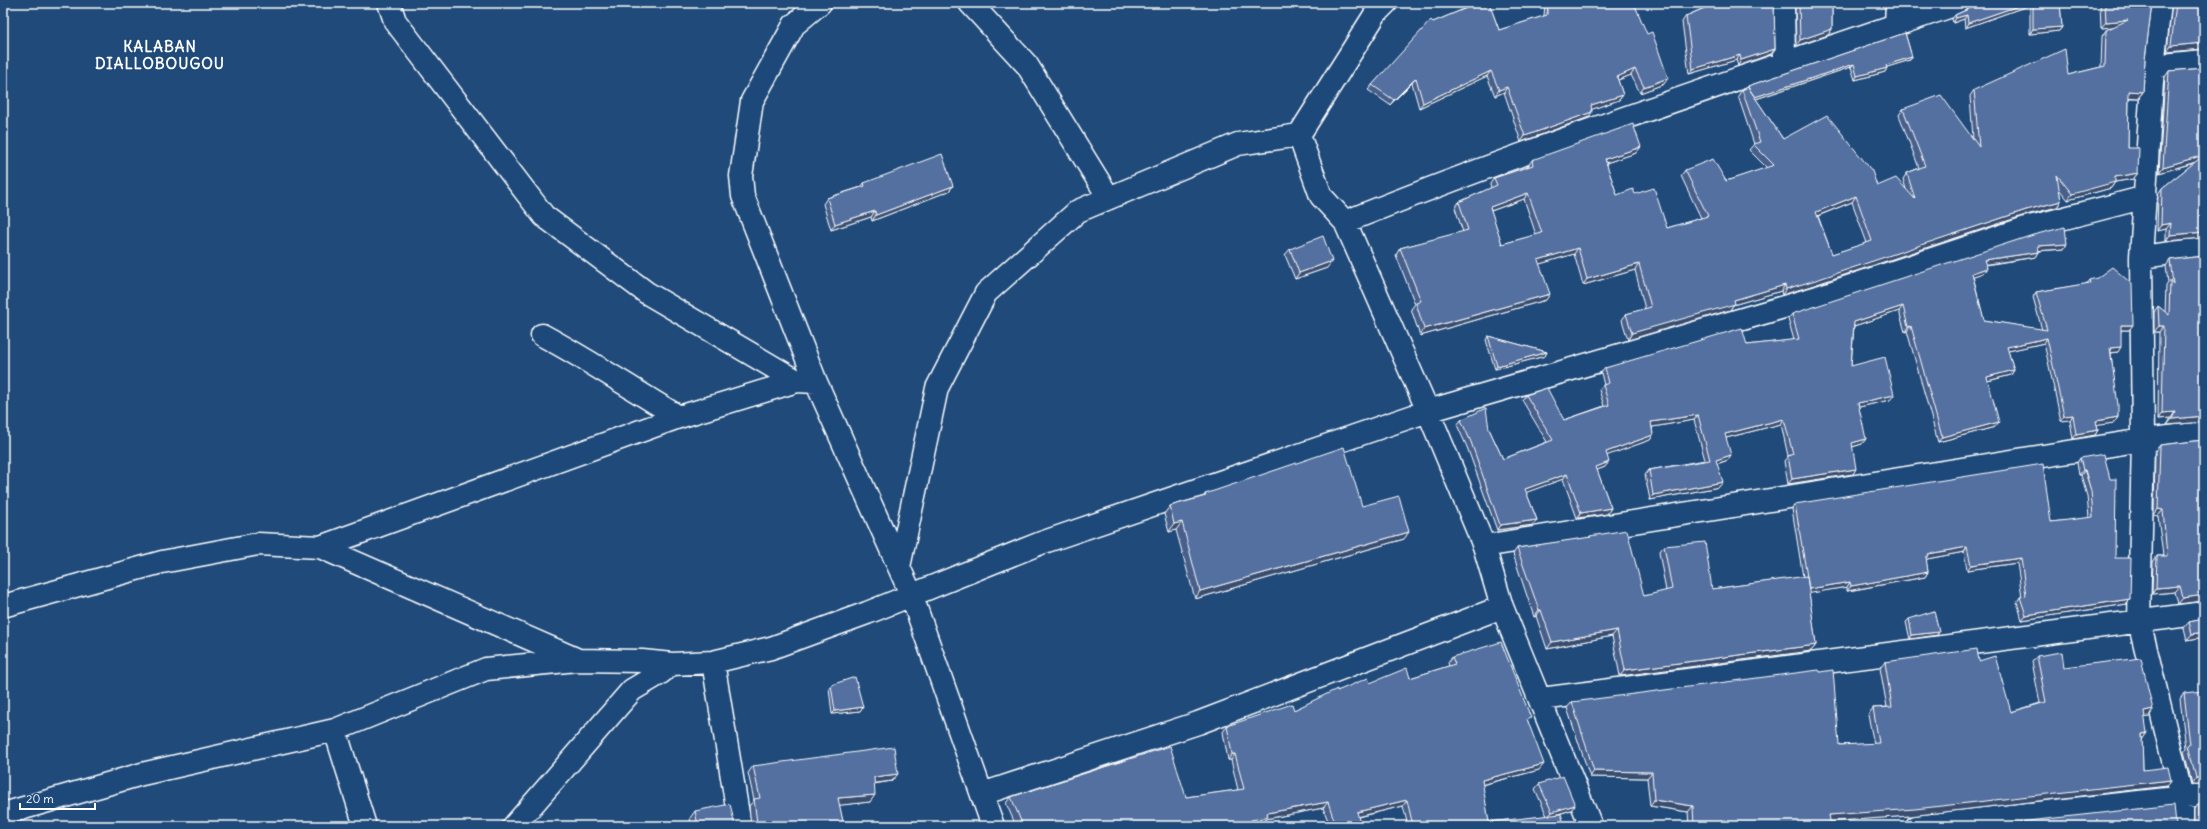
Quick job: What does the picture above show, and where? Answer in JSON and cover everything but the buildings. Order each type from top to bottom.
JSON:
[{"type":"street","points":[[389,3],[394,21],[544,216],[647,293],[807,381]]},
{"type":"street","points":[[820,3],[794,25],[752,102],[741,176],[743,196],[807,381],[911,594],[993,826]]},
{"type":"street","points":[[970,3],[1026,65],[1109,198]]},
{"type":"street","points":[[899,567],[937,388],[986,293],[1078,211],[1238,144],[1299,135],[1376,13],[1386,3]]},
{"type":"street","points":[[1783,3],[1784,62]]},
{"type":"street","points":[[1896,25],[1897,3]]},
{"type":"street","points":[[1345,222],[1438,185],[1784,62],[1960,3]]},
{"type":"street","points":[[2160,3],[2153,66],[2146,197],[2141,257],[2143,440],[2139,621],[2182,797],[2182,826]]},
{"type":"street","points":[[2153,66],[2204,61]]},
{"type":"street","points":[[1299,135],[1321,196],[1345,222],[1428,411],[1484,546],[1502,607],[1541,699],[1591,826]]},
{"type":"street","points":[[3,814],[142,774],[335,730],[486,669],[577,660],[642,661],[672,664],[714,662],[771,648],[867,613],[911,594],[1042,543],[1428,411],[1818,297],[2026,228],[2146,197]]},
{"type":"street","points":[[2141,257],[2204,249]]},
{"type":"street","points":[[542,335],[582,356],[622,384],[679,417]]},
{"type":"street","points":[[320,547],[679,417],[807,381]]},
{"type":"street","points":[[1484,546],[2143,440],[2204,433]]},
{"type":"street","points":[[3,606],[162,562],[258,544],[320,547],[577,660]]},
{"type":"street","points":[[982,794],[1198,723],[1502,607]]},
{"type":"street","points":[[1541,699],[2204,613]]},
{"type":"street","points":[[714,662],[740,826]]},
{"type":"street","points":[[514,826],[632,690],[659,674],[672,664]]},
{"type":"street","points":[[335,730],[365,826]]},
{"type":"street","points":[[1917,826],[2204,795]]},
{"type":"district","name":"KALABAN DIALLOBOUGOU","points":[[160,56]]}]
